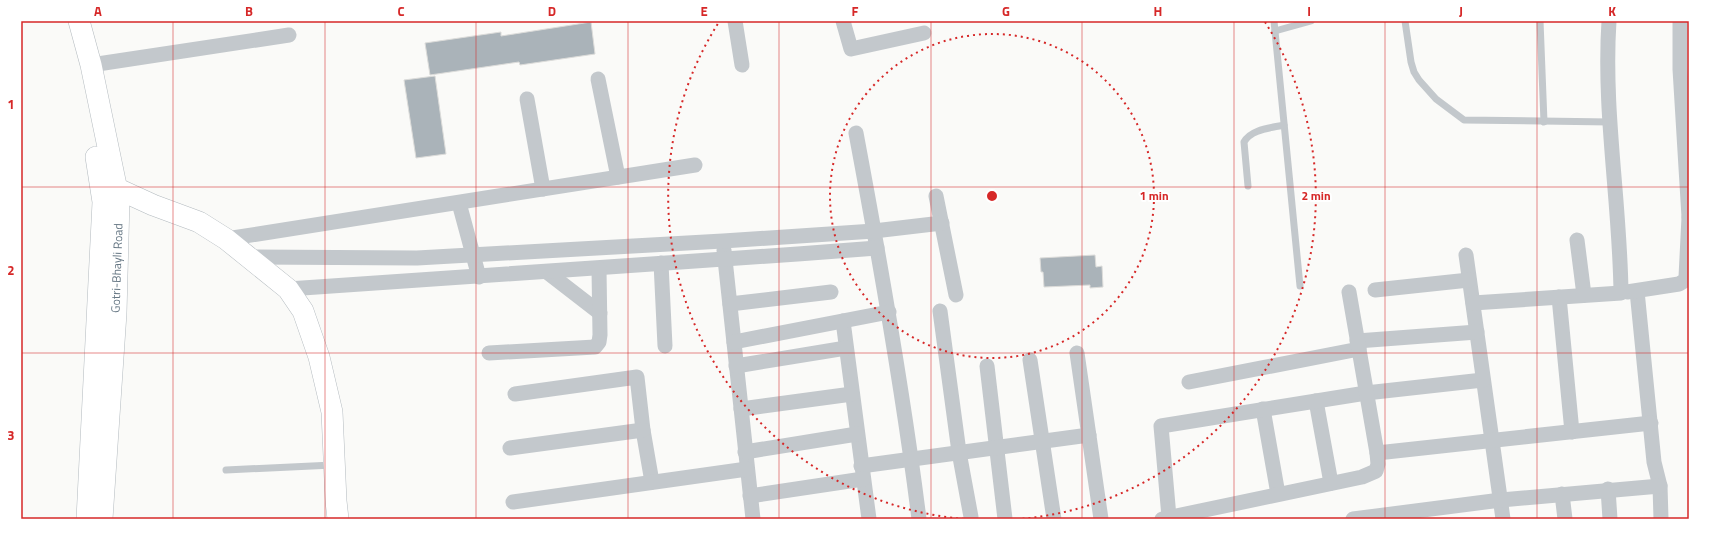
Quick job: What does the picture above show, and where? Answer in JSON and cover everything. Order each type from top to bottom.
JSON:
[{"type":"street","name":"Gotri-Bhayli Road","points":[[64,21],[82,91],[101,178],[104,202],[87,519]]},
{"type":"street","name":"Gotri-Bhayli Road","points":[[79,21],[91,65],[118,189],[119,212],[116,313],[102,519]]},
{"type":"street","points":[[735,21],[742,66]]},
{"type":"street","points":[[843,21],[851,48],[924,34]]},
{"type":"street","points":[[1609,21],[1608,42],[1610,122],[1620,252],[1620,293]]},
{"type":"street","points":[[1473,304],[1620,293],[1679,284],[1684,281],[1686,277],[1689,216],[1680,69],[1683,26]]},
{"type":"street","points":[[91,65],[289,35]]},
{"type":"street","points":[[598,79],[618,177]]},
{"type":"street","points":[[527,99],[543,189]]},
{"type":"street","points":[[856,133],[889,312],[912,459],[919,519]]},
{"type":"street","points":[[226,239],[695,165]]},
{"type":"street","points":[[118,189],[153,205],[199,222],[226,239],[288,289],[303,311],[320,357],[332,412],[337,518]]},
{"type":"street","points":[[936,196],[956,295]]},
{"type":"street","points":[[459,202],[479,277]]},
{"type":"street","points":[[249,257],[417,258],[874,231],[942,223]]},
{"type":"street","points":[[1577,240],[1584,295]]},
{"type":"street","points":[[723,241],[753,519]]},
{"type":"street","points":[[288,289],[599,269],[661,263],[877,248]]},
{"type":"street","points":[[1466,255],[1503,519]]},
{"type":"street","points":[[661,263],[665,346]]},
{"type":"street","points":[[489,353],[595,347],[599,342],[599,269]]},
{"type":"street","points":[[547,272],[600,313]]},
{"type":"street","points":[[1374,290],[1469,280]]},
{"type":"street","points":[[1637,291],[1654,462],[1660,486],[1662,519]]},
{"type":"street","points":[[730,304],[831,292]]},
{"type":"street","points":[[1350,292],[1366,393],[1377,453],[1378,464],[1376,471],[1362,477],[1165,518],[1161,426],[1366,393],[1483,380]]},
{"type":"street","points":[[1560,297],[1572,432]]},
{"type":"street","points":[[940,311],[959,452],[971,517]]},
{"type":"street","points":[[734,342],[889,312]]},
{"type":"street","points":[[842,321],[869,519]]},
{"type":"street","points":[[1189,382],[1358,345],[1477,332]]},
{"type":"street","points":[[736,366],[846,348]]},
{"type":"street","points":[[1077,353],[1101,519]]},
{"type":"street","points":[[1030,360],[1054,519]]},
{"type":"street","points":[[987,366],[1005,519]]},
{"type":"street","points":[[515,394],[637,377],[643,430],[652,482]]},
{"type":"street","points":[[741,409],[852,394]]},
{"type":"street","points":[[1316,401],[1330,483]]},
{"type":"street","points":[[1264,409],[1278,494]]},
{"type":"street","points":[[1377,453],[1651,423]]},
{"type":"street","points":[[510,448],[643,430]]},
{"type":"street","points":[[745,452],[857,434]]},
{"type":"street","points":[[750,496],[862,472],[912,459],[1089,434]]},
{"type":"street","points":[[513,502],[747,468]]},
{"type":"street","points":[[1353,519],[1501,500],[1608,489],[1660,486]]},
{"type":"street","points":[[1608,489],[1610,519]]},
{"type":"street","points":[[1562,494],[1565,519]]},
{"type":"lane","points":[[1274,21],[1300,286]]},
{"type":"lane","points":[[1275,31],[1311,21]]},
{"type":"lane","points":[[1405,21],[1411,62],[1414,72],[1436,99],[1459,117],[1470,121],[1610,122]]},
{"type":"lane","points":[[1540,21],[1544,122]]},
{"type":"lane","points":[[1248,186],[1244,142],[1253,133],[1284,125]]},
{"type":"lane","points":[[226,470],[334,465]]},
{"type":"building","points":[[591,22],[595,54],[520,65],[519,62],[430,75],[425,43],[501,32],[501,36]]},
{"type":"building","points":[[435,76],[446,154],[416,158],[404,80]]},
{"type":"building","points":[[1095,255],[1096,267],[1102,266],[1103,287],[1090,288],[1090,285],[1044,287],[1040,258]]}]
